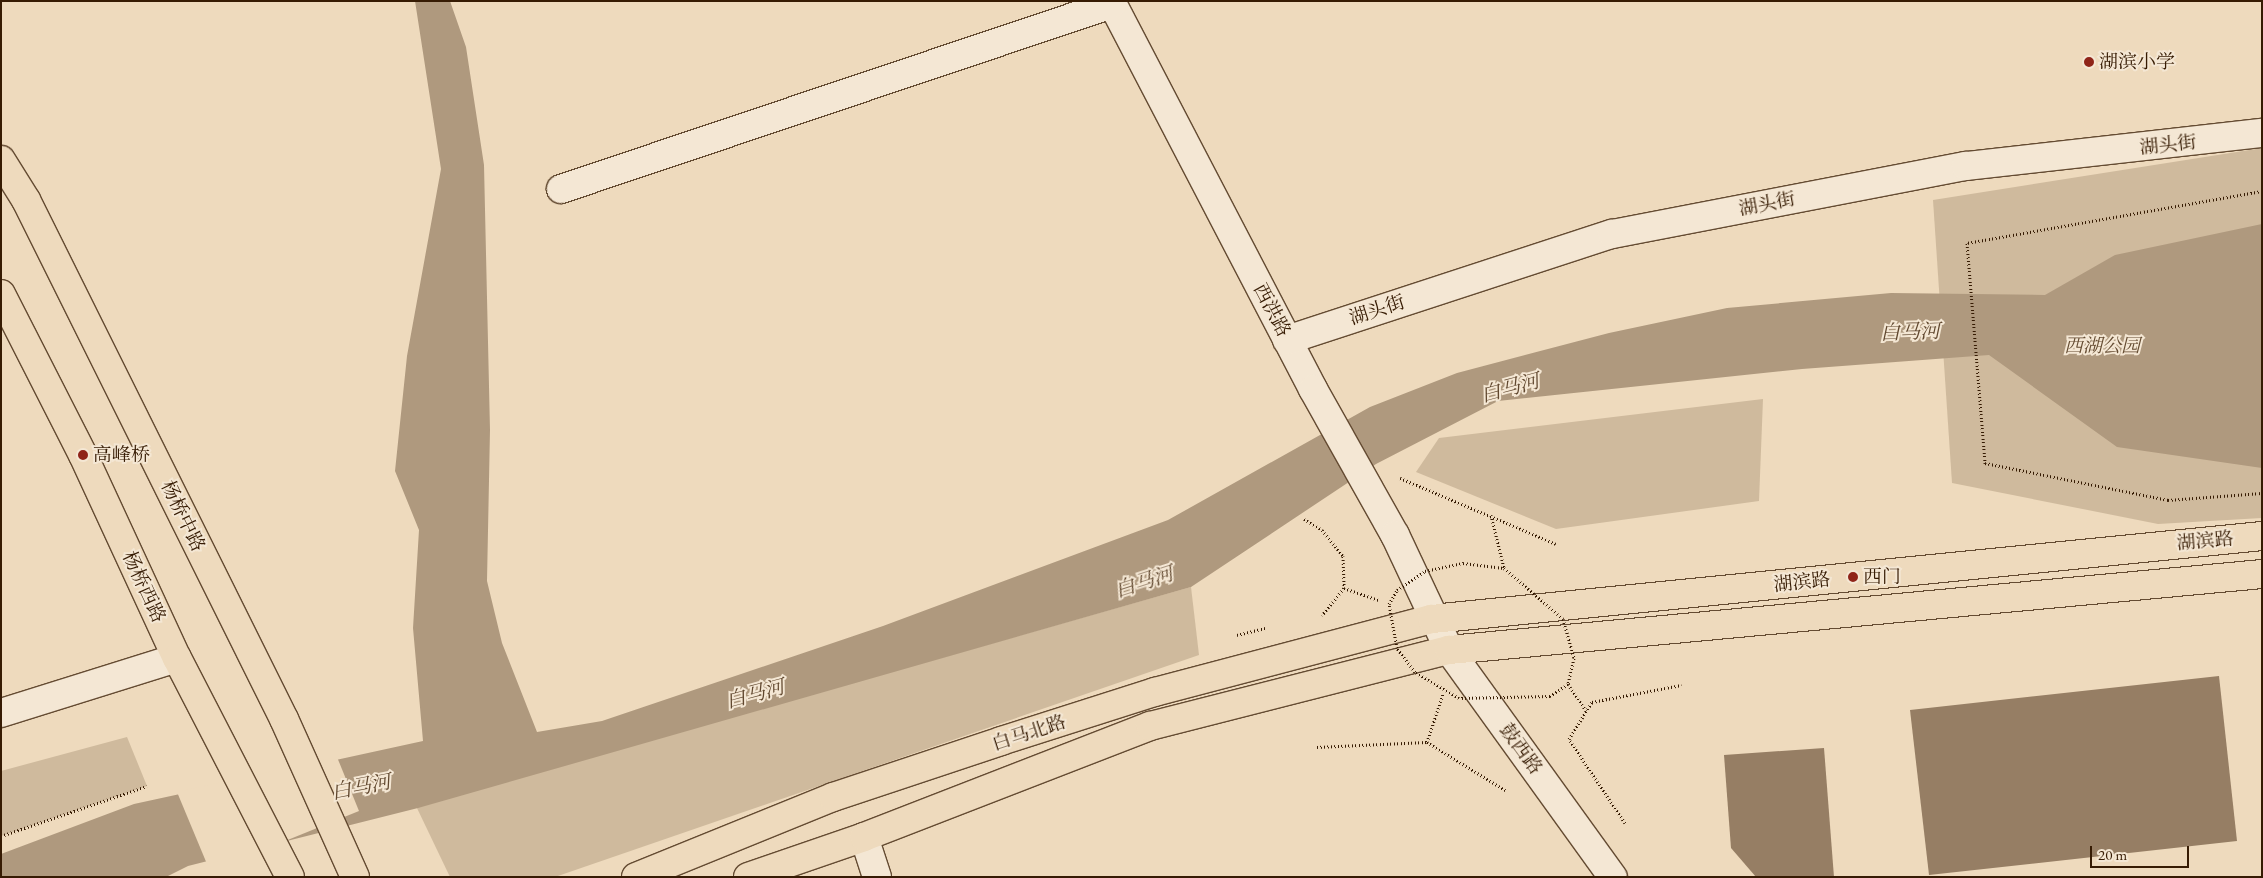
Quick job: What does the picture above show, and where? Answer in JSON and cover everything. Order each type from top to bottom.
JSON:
[{"type":"main road","name":"杨桥中路","points":[[1,160],[30,209],[284,719],[350,865]]},
{"type":"main road","name":"杨桥西路","points":[[1,294],[83,454],[177,658],[287,869]]},
{"type":"main road","name":"湖滨路","points":[[1432,619],[2262,536]]},
{"type":"main road","name":"湖滨路","points":[[748,877],[864,838],[1150,726],[1449,650],[2262,574]]},
{"type":"main road","name":"白马北路","points":[[636,877],[833,797],[1001,741],[1155,692],[1432,619]]},
{"type":"street","points":[[561,189],[1112,3]]},
{"type":"street","name":"西洪路","points":[[1112,3],[1313,389],[1395,536],[1432,619]]},
{"type":"street","name":"湖头街","points":[[1287,340],[1612,234],[1966,166],[2262,133]]},
{"type":"street","name":"鼓西路","points":[[1432,619],[1449,650],[1613,877]]},
{"type":"street","points":[[1,713],[177,658]]},
{"type":"street","points":[[864,838],[877,877]]},
{"type":"path","points":[[2262,191],[1967,243],[1985,463],[2168,500],[2262,493]]},
{"type":"path","points":[[1397,477],[1492,515],[1556,544]]},
{"type":"path","points":[[1492,515],[1504,568]]},
{"type":"path","points":[[1304,519],[1322,530],[1343,556],[1344,588],[1323,615],[1313,618]]},
{"type":"path","points":[[1463,563],[1504,568],[1563,619],[1574,658],[1568,684],[1550,696],[1511,700],[1459,698],[1444,691],[1415,672],[1397,648],[1389,604],[1397,590],[1425,571],[1463,563]]},
{"type":"path","points":[[1344,588],[1389,604]]},
{"type":"path","points":[[1238,635],[1275,626]]},
{"type":"path","points":[[1568,684],[1586,711]]},
{"type":"path","points":[[1625,823],[1569,739],[1592,702],[1681,685]]},
{"type":"path","points":[[1427,742],[1444,691]]},
{"type":"path","points":[[1317,748],[1427,742],[1505,790]]},
{"type":"path","points":[[1,836],[147,786]]},
{"type":"green space","name":"西湖公园","points":[[2262,148],[2262,518],[2158,524],[1952,483],[1933,200]]},
{"type":"green space","points":[[1763,399],[1759,501],[1556,529],[1416,472],[1439,438]]},
{"type":"green space","points":[[1191,587],[1199,655],[555,877],[450,877],[416,806]]},
{"type":"green space","points":[[127,737],[147,786],[1,836],[1,771]]},
{"type":"water","name":"白马河","points":[[415,1],[450,1],[466,47],[484,165],[490,430],[487,581],[502,643],[537,732],[602,721],[883,626],[1168,520],[1370,407],[1457,373],[1609,333],[1727,308],[1891,293],[2045,295],[2115,255],[2262,224],[2262,468],[2117,447],[1989,355],[1802,369],[1498,401],[1376,464],[1191,587],[418,808],[188,866],[166,877],[1,877],[1,854],[134,804],[423,741],[413,628],[419,530],[395,471],[407,356],[441,169]]},
{"type":"pier","points":[[337,757],[359,811],[263,850],[207,864],[177,792]]},
{"type":"building","points":[[2219,676],[2237,841],[1929,875],[1910,710]]},
{"type":"building","points":[[1824,748],[1834,877],[1756,877],[1731,848],[1724,755]]},
{"type":"place","name":"湖滨小学","points":[[2089,62]]},
{"type":"place","name":"高峰桥","points":[[83,455]]},
{"type":"place","name":"西门","points":[[1853,577]]}]
